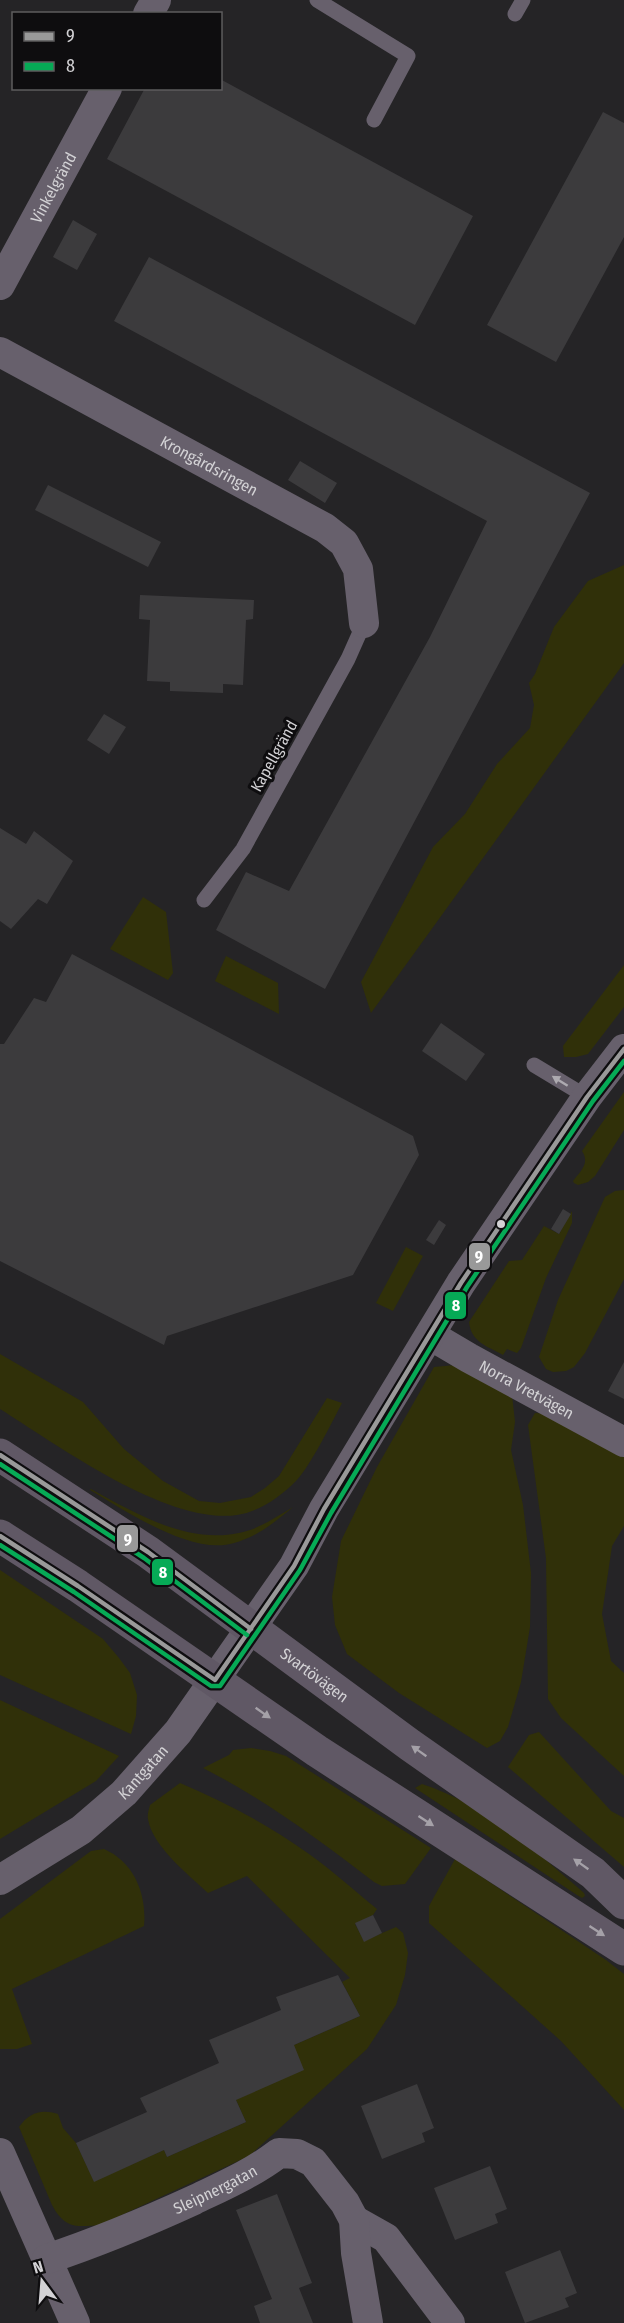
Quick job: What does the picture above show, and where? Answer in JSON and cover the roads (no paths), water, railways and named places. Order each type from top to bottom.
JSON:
[{"type":"main road","name":"Svartövägen","points":[[0,1455],[148,1552],[410,1745],[593,1873],[624,1904]]},
{"type":"main road","points":[[0,1536],[78,1586],[317,1750],[624,1949]]},
{"type":"street","name":"Vinkelgränd","points":[[0,285],[106,90]]},
{"type":"street","name":"Krongårdsringen","points":[[0,352],[325,528],[344,543],[358,569],[364,623]]},
{"type":"street","name":"Kantgatan","points":[[0,1880],[81,1830],[124,1793],[178,1732],[294,1566],[347,1469],[461,1283],[586,1097],[624,1049]]},
{"type":"street","name":"Norra Vretvägen","points":[[430,1335],[624,1442]]},
{"type":"street","points":[[0,2153],[75,2323]]},
{"type":"street","name":"Sleipnergatan","points":[[47,2259],[146,2222],[233,2182],[262,2166],[279,2153],[297,2154],[313,2163],[345,2203],[354,2220],[356,2253],[368,2323]]},
{"type":"street","name":"Sleipnergatan","points":[[354,2220],[386,2238],[450,2323]]},
{"type":"lane","points":[[317,0],[408,56],[374,120]]},
{"type":"lane","name":"Kapellgränd","points":[[204,900],[243,849],[348,659],[364,623]]},
{"type":"lane","points":[[534,1065],[586,1097]]}]
